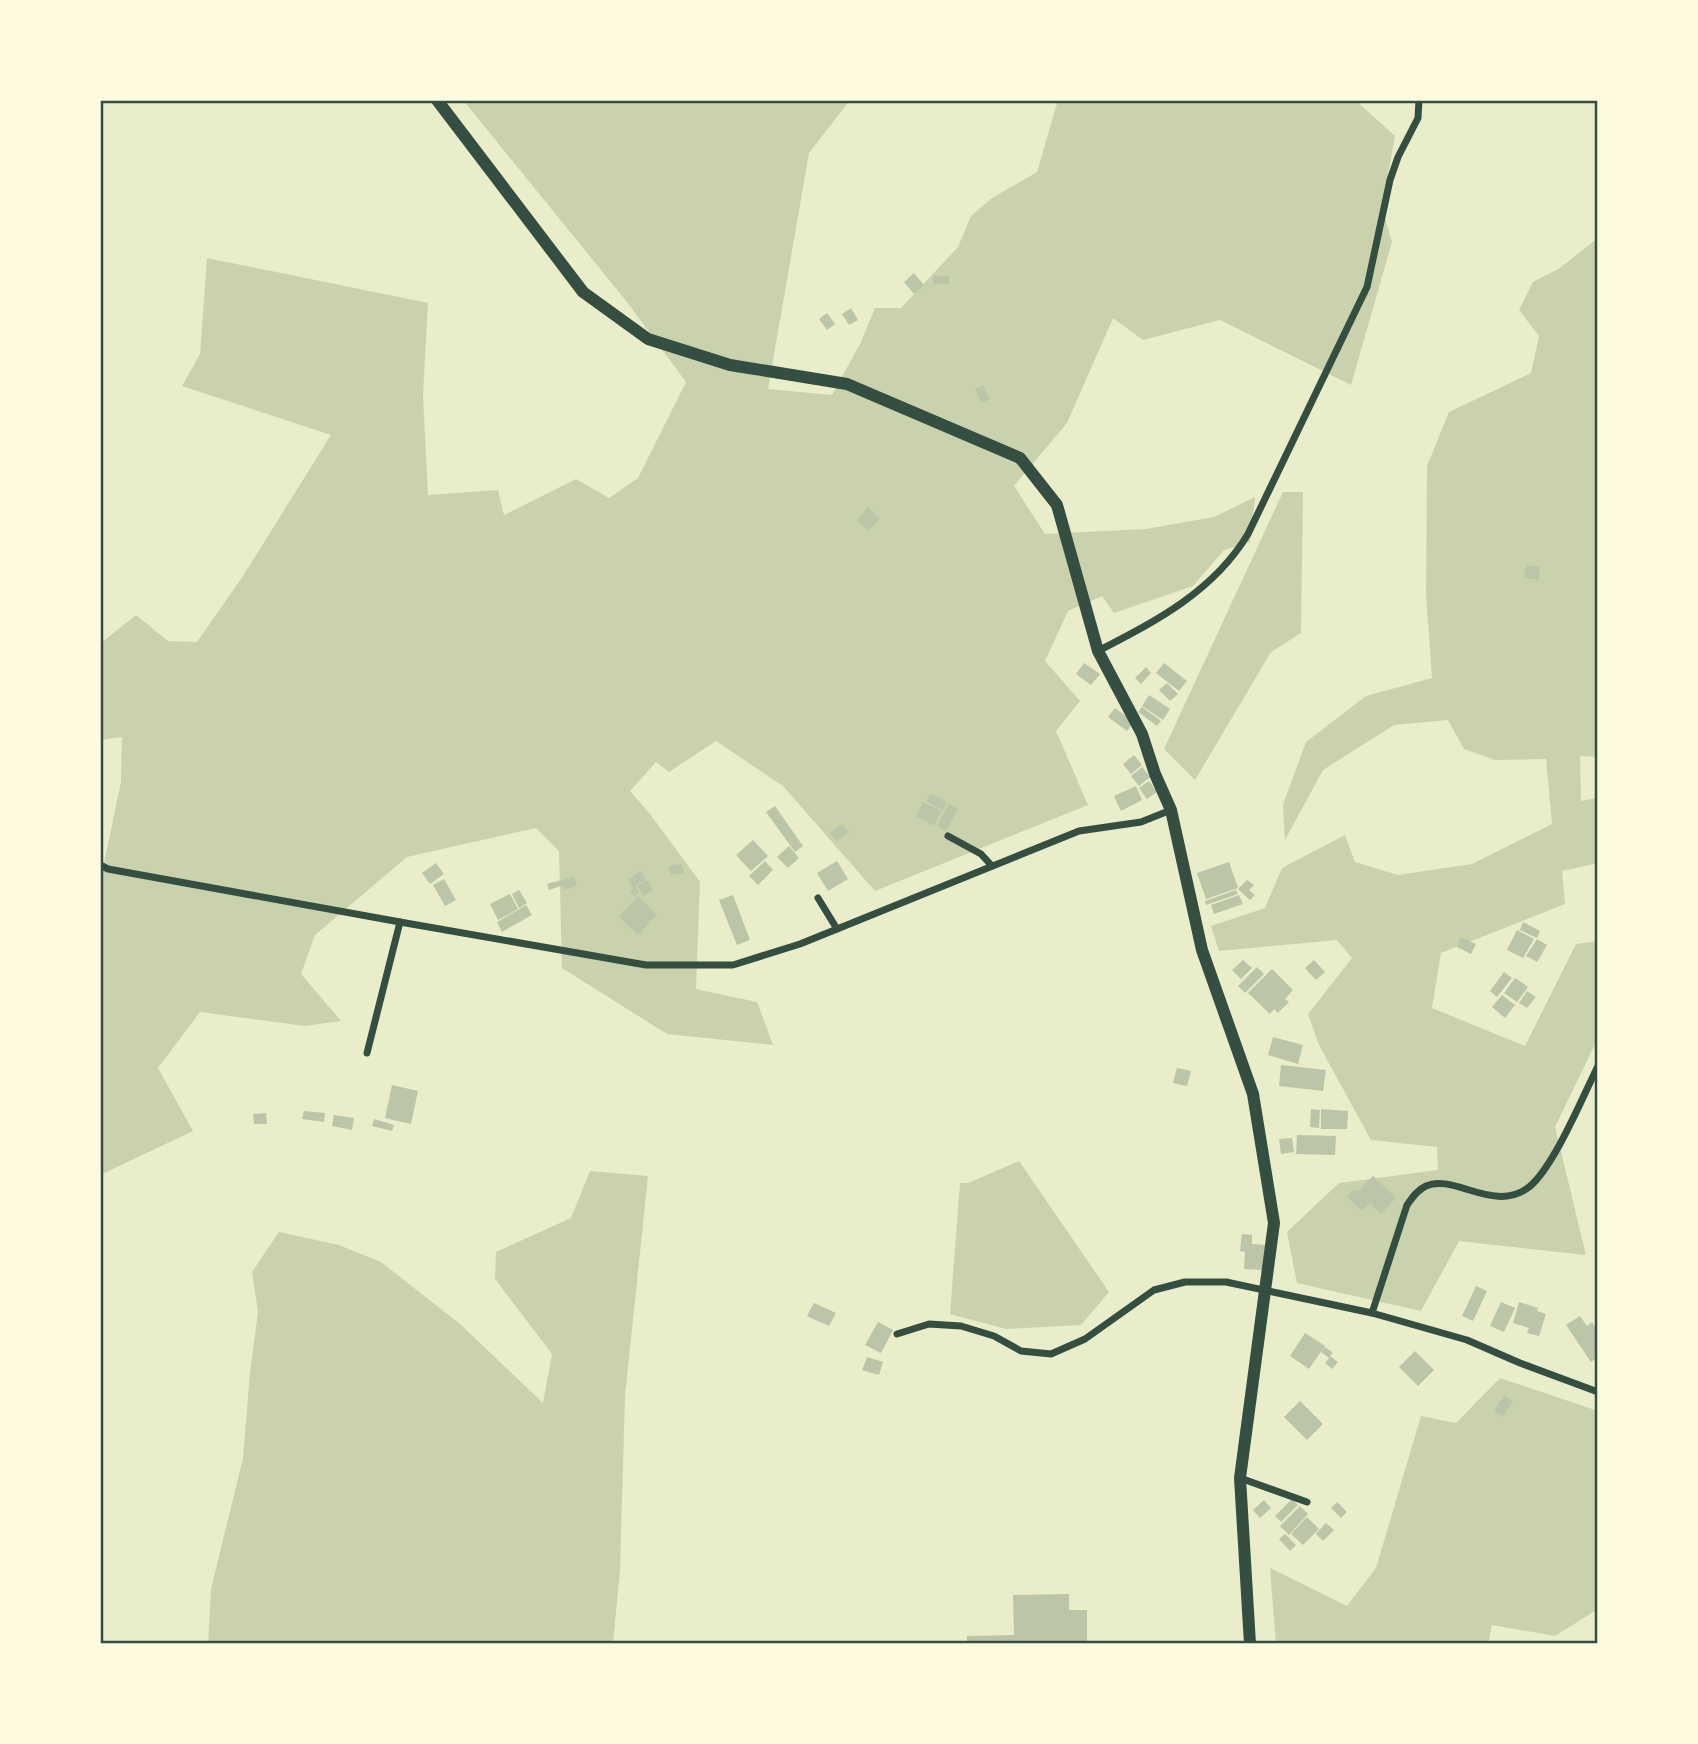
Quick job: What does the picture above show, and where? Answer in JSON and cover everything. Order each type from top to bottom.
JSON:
[{"type":"street","points":[[437,100],[583,292],[648,339],[730,365],[847,384],[1020,458],[1057,505],[1098,651],[1142,734],[1155,774],[1171,810],[1202,950],[1253,1094],[1274,1223],[1240,1478],[1250,1644]]},
{"type":"street","points":[[1098,651],[1160,619],[1188,600],[1222,570],[1248,534],[1367,286],[1390,180],[1398,157],[1418,118],[1419,100]]},
{"type":"street","points":[[100,865],[108,869],[646,965],[733,965],[800,944],[1079,831],[1141,822],[1171,810]]},
{"type":"street","points":[[948,836],[981,853],[992,866]]},
{"type":"street","points":[[818,898],[837,929]]},
{"type":"street","points":[[367,1053],[400,922]]},
{"type":"street","points":[[1372,1313],[1407,1205],[1415,1194],[1427,1185],[1441,1185],[1503,1198],[1530,1186],[1553,1156],[1598,1066]]},
{"type":"street","points":[[897,1334],[929,1324],[961,1326],[994,1336],[1021,1352],[1051,1354],[1085,1339],[1154,1290],[1185,1282],[1226,1282],[1372,1313],[1467,1340],[1598,1392]]},
{"type":"street","points":[[1240,1478],[1307,1502]]},
{"type":"green space","points":[[463,100],[850,100],[809,153],[768,389],[832,395],[861,342],[875,308],[901,308],[958,247],[971,216],[992,198],[1037,172],[1058,100],[1355,100],[1395,136],[1382,207],[1392,242],[1351,385],[1220,320],[1143,340],[1113,318],[1067,423],[1014,486],[1045,534],[1146,529],[1214,517],[1255,497],[1250,542],[1224,550],[1193,586],[1114,613],[1102,596],[1068,611],[1045,661],[1080,701],[1056,731],[1088,805],[875,891],[783,786],[716,741],[669,772],[656,762],[630,791],[700,882],[696,989],[757,1002],[773,1045],[667,1034],[562,968],[559,851],[536,828],[407,857],[315,935],[301,974],[341,1021],[305,1026],[200,1012],[158,1068],[193,1131],[100,1175],[100,882],[121,782],[122,737],[100,740],[100,644],[136,615],[168,641],[197,642],[243,576],[331,435],[182,386],[200,354],[207,258],[428,303],[423,395],[428,495],[498,490],[504,515],[576,479],[609,498],[638,478],[686,382],[627,302]]},
{"type":"green space","points":[[1598,238],[1598,757],[1580,756],[1581,801],[1596,798],[1598,863],[1562,871],[1565,904],[1441,953],[1432,1008],[1525,1046],[1576,944],[1598,941],[1598,1038],[1555,1127],[1586,1255],[1459,1241],[1421,1311],[1297,1283],[1287,1232],[1339,1183],[1438,1170],[1437,1147],[1371,1140],[1319,1045],[1308,1014],[1352,958],[1337,940],[1219,951],[1211,926],[1265,908],[1282,868],[1345,835],[1355,862],[1398,875],[1472,864],[1552,824],[1546,759],[1495,760],[1464,749],[1448,720],[1394,725],[1323,770],[1285,840],[1283,805],[1306,742],[1366,696],[1432,678],[1426,594],[1427,466],[1449,412],[1531,373],[1539,336],[1519,310],[1533,282],[1560,268]]},
{"type":"green space","points":[[1283,492],[1303,492],[1301,633],[1271,652],[1195,780],[1164,749]]},
{"type":"green space","points":[[1019,1161],[1109,1292],[1081,1325],[1006,1329],[950,1314],[960,1183],[968,1183]]},
{"type":"green space","points":[[590,1171],[648,1176],[625,1396],[620,1570],[613,1644],[208,1644],[211,1589],[243,1458],[258,1312],[252,1272],[279,1232],[339,1245],[381,1262],[460,1324],[543,1403],[552,1354],[495,1279],[496,1252],[571,1218]]},
{"type":"green space","points":[[1500,1378],[1598,1411],[1598,1609],[1555,1636],[1492,1625],[1488,1644],[1276,1644],[1270,1568],[1347,1606],[1376,1568],[1421,1416],[1456,1423]]},
{"type":"building","points":[[914,273],[924,285],[914,294],[904,282]]},
{"type":"building","points":[[933,276],[949,276],[949,284],[933,284]]},
{"type":"building","points":[[851,308],[858,320],[849,325],[842,314]]},
{"type":"building","points":[[827,313],[835,324],[827,330],[819,319]]},
{"type":"building","points":[[983,385],[990,399],[982,403],[975,389]]},
{"type":"building","points":[[868,507],[880,518],[869,531],[857,521]]},
{"type":"building","points":[[1526,565],[1540,567],[1539,580],[1524,578]]},
{"type":"building","points":[[1084,663],[1100,674],[1091,685],[1076,674]]},
{"type":"building","points":[[1164,663],[1187,681],[1179,691],[1156,673]]},
{"type":"building","points":[[1146,667],[1151,673],[1141,684],[1135,678]]},
{"type":"building","points":[[1167,683],[1178,694],[1170,701],[1159,690]]},
{"type":"building","points":[[1149,695],[1170,709],[1163,720],[1142,706]]},
{"type":"building","points":[[1142,707],[1161,721],[1157,726],[1138,712]]},
{"type":"building","points":[[1115,708],[1134,722],[1127,731],[1108,717]]},
{"type":"building","points":[[1134,755],[1142,765],[1131,774],[1123,764]]},
{"type":"building","points":[[1142,767],[1150,777],[1139,786],[1131,776]]},
{"type":"building","points":[[1149,781],[1157,792],[1147,799],[1139,788]]},
{"type":"building","points":[[1136,786],[1142,800],[1121,811],[1114,796]]},
{"type":"building","points":[[930,793],[947,802],[943,810],[926,801]]},
{"type":"building","points":[[923,802],[941,811],[934,826],[916,816]]},
{"type":"building","points":[[949,804],[958,809],[946,831],[937,826]]},
{"type":"building","points":[[775,806],[803,846],[795,852],[766,812]]},
{"type":"building","points":[[842,824],[849,832],[837,841],[830,833]]},
{"type":"building","points":[[753,840],[768,856],[751,871],[736,855]]},
{"type":"building","points":[[789,846],[799,858],[788,868],[777,857]]},
{"type":"building","points":[[765,861],[773,870],[758,885],[749,876]]},
{"type":"building","points":[[837,861],[848,879],[828,891],[817,873]]},
{"type":"building","points":[[1229,862],[1238,888],[1206,899],[1197,873]]},
{"type":"building","points":[[436,863],[444,874],[430,884],[422,873]]},
{"type":"building","points":[[682,864],[684,873],[670,875],[669,866]]},
{"type":"building","points":[[641,871],[646,879],[635,886],[639,892],[634,896],[630,891],[633,888],[628,879]]},
{"type":"building","points":[[574,877],[577,885],[564,890],[563,885],[549,890],[547,884]]},
{"type":"building","points":[[444,879],[456,900],[445,906],[433,885]]},
{"type":"building","points":[[646,880],[653,889],[644,896],[637,886]]},
{"type":"building","points":[[1247,880],[1254,885],[1249,890],[1255,895],[1250,900],[1238,889]]},
{"type":"building","points":[[519,890],[527,903],[519,908],[512,894]]},
{"type":"building","points":[[1236,890],[1238,894],[1206,905],[1205,901]]},
{"type":"building","points":[[510,894],[518,909],[498,920],[490,904]]},
{"type":"building","points":[[733,895],[750,940],[737,945],[719,900]]},
{"type":"building","points":[[1239,895],[1243,904],[1214,914],[1211,905]]},
{"type":"building","points":[[638,896],[657,915],[638,935],[619,917]]},
{"type":"building","points":[[526,905],[532,915],[502,932],[497,922]]},
{"type":"building","points":[[1523,922],[1540,931],[1537,938],[1520,930]]},
{"type":"building","points":[[1517,930],[1534,939],[1523,958],[1507,950]]},
{"type":"building","points":[[1461,937],[1476,944],[1471,954],[1457,947]]},
{"type":"building","points":[[1537,939],[1547,945],[1537,962],[1526,956]]},
{"type":"building","points":[[1243,960],[1252,968],[1241,979],[1232,970]]},
{"type":"building","points":[[1314,960],[1325,972],[1316,980],[1305,968]]},
{"type":"building","points":[[1257,967],[1264,974],[1245,993],[1238,986]]},
{"type":"building","points":[[1272,969],[1293,990],[1285,999],[1289,1002],[1278,1013],[1274,1009],[1270,1014],[1248,993]]},
{"type":"building","points":[[1504,972],[1512,978],[1497,997],[1490,991]]},
{"type":"building","points":[[1515,978],[1528,987],[1517,1002],[1504,993]]},
{"type":"building","points":[[1527,991],[1536,997],[1527,1008],[1519,1003]]},
{"type":"building","points":[[1502,995],[1515,1005],[1505,1018],[1492,1007]]},
{"type":"building","points":[[1273,1037],[1303,1045],[1298,1064],[1268,1055]]},
{"type":"building","points":[[1281,1065],[1326,1070],[1323,1091],[1279,1086]]},
{"type":"building","points":[[1177,1068],[1191,1071],[1187,1086],[1173,1083]]},
{"type":"building","points":[[392,1085],[418,1091],[411,1124],[385,1118]]},
{"type":"building","points":[[1311,1109],[1320,1110],[1319,1128],[1310,1127]]},
{"type":"building","points":[[1321,1109],[1348,1111],[1347,1129],[1321,1129]]},
{"type":"building","points":[[304,1111],[325,1113],[324,1122],[302,1119]]},
{"type":"building","points":[[266,1113],[267,1124],[254,1124],[253,1114]]},
{"type":"building","points":[[334,1115],[354,1118],[352,1130],[332,1126]]},
{"type":"building","points":[[374,1119],[394,1125],[392,1131],[372,1126]]},
{"type":"building","points":[[1297,1135],[1336,1136],[1335,1155],[1296,1154]]},
{"type":"building","points":[[1292,1138],[1294,1152],[1281,1154],[1279,1139]]},
{"type":"building","points":[[1373,1176],[1396,1198],[1381,1214],[1370,1203],[1362,1211],[1347,1197],[1354,1189],[1357,1192]]},
{"type":"building","points":[[1242,1234],[1252,1235],[1252,1244],[1266,1245],[1264,1270],[1244,1269],[1245,1252],[1240,1251]]},
{"type":"building","points":[[1476,1286],[1487,1291],[1473,1321],[1462,1316]]},
{"type":"building","points":[[1501,1302],[1515,1308],[1504,1332],[1490,1326]]},
{"type":"building","points":[[1519,1302],[1538,1308],[1537,1311],[1546,1314],[1539,1336],[1527,1333],[1529,1328],[1513,1323]]},
{"type":"building","points":[[814,1303],[836,1313],[829,1326],[807,1316]]},
{"type":"building","points":[[1580,1316],[1587,1326],[1592,1322],[1598,1332],[1598,1357],[1591,1362],[1566,1325]]},
{"type":"building","points":[[878,1322],[893,1330],[881,1353],[865,1345]]},
{"type":"building","points":[[1305,1333],[1325,1346],[1309,1369],[1290,1356]]},
{"type":"building","points":[[1325,1347],[1333,1353],[1330,1356],[1338,1362],[1332,1369],[1325,1363],[1329,1358],[1321,1352]]},
{"type":"building","points":[[1415,1351],[1434,1370],[1418,1386],[1399,1367]]},
{"type":"building","points":[[867,1357],[883,1362],[879,1375],[862,1370]]},
{"type":"building","points":[[1504,1395],[1513,1401],[1503,1417],[1494,1411]]},
{"type":"building","points":[[1300,1401],[1323,1424],[1307,1440],[1284,1417]]},
{"type":"building","points":[[1292,1499],[1298,1505],[1281,1522],[1275,1516]]},
{"type":"building","points":[[1264,1500],[1271,1508],[1260,1518],[1253,1510]]},
{"type":"building","points":[[1337,1502],[1347,1512],[1341,1518],[1331,1508]]},
{"type":"building","points":[[1300,1506],[1308,1514],[1289,1535],[1280,1526]]},
{"type":"building","points":[[1307,1517],[1319,1529],[1303,1545],[1291,1534]]},
{"type":"building","points":[[1326,1523],[1334,1530],[1323,1541],[1316,1534]]},
{"type":"building","points":[[1285,1534],[1296,1545],[1290,1551],[1279,1539]]},
{"type":"building","points":[[1069,1594],[1069,1610],[1087,1610],[1087,1644],[967,1644],[967,1636],[1014,1635],[1013,1595]]}]
